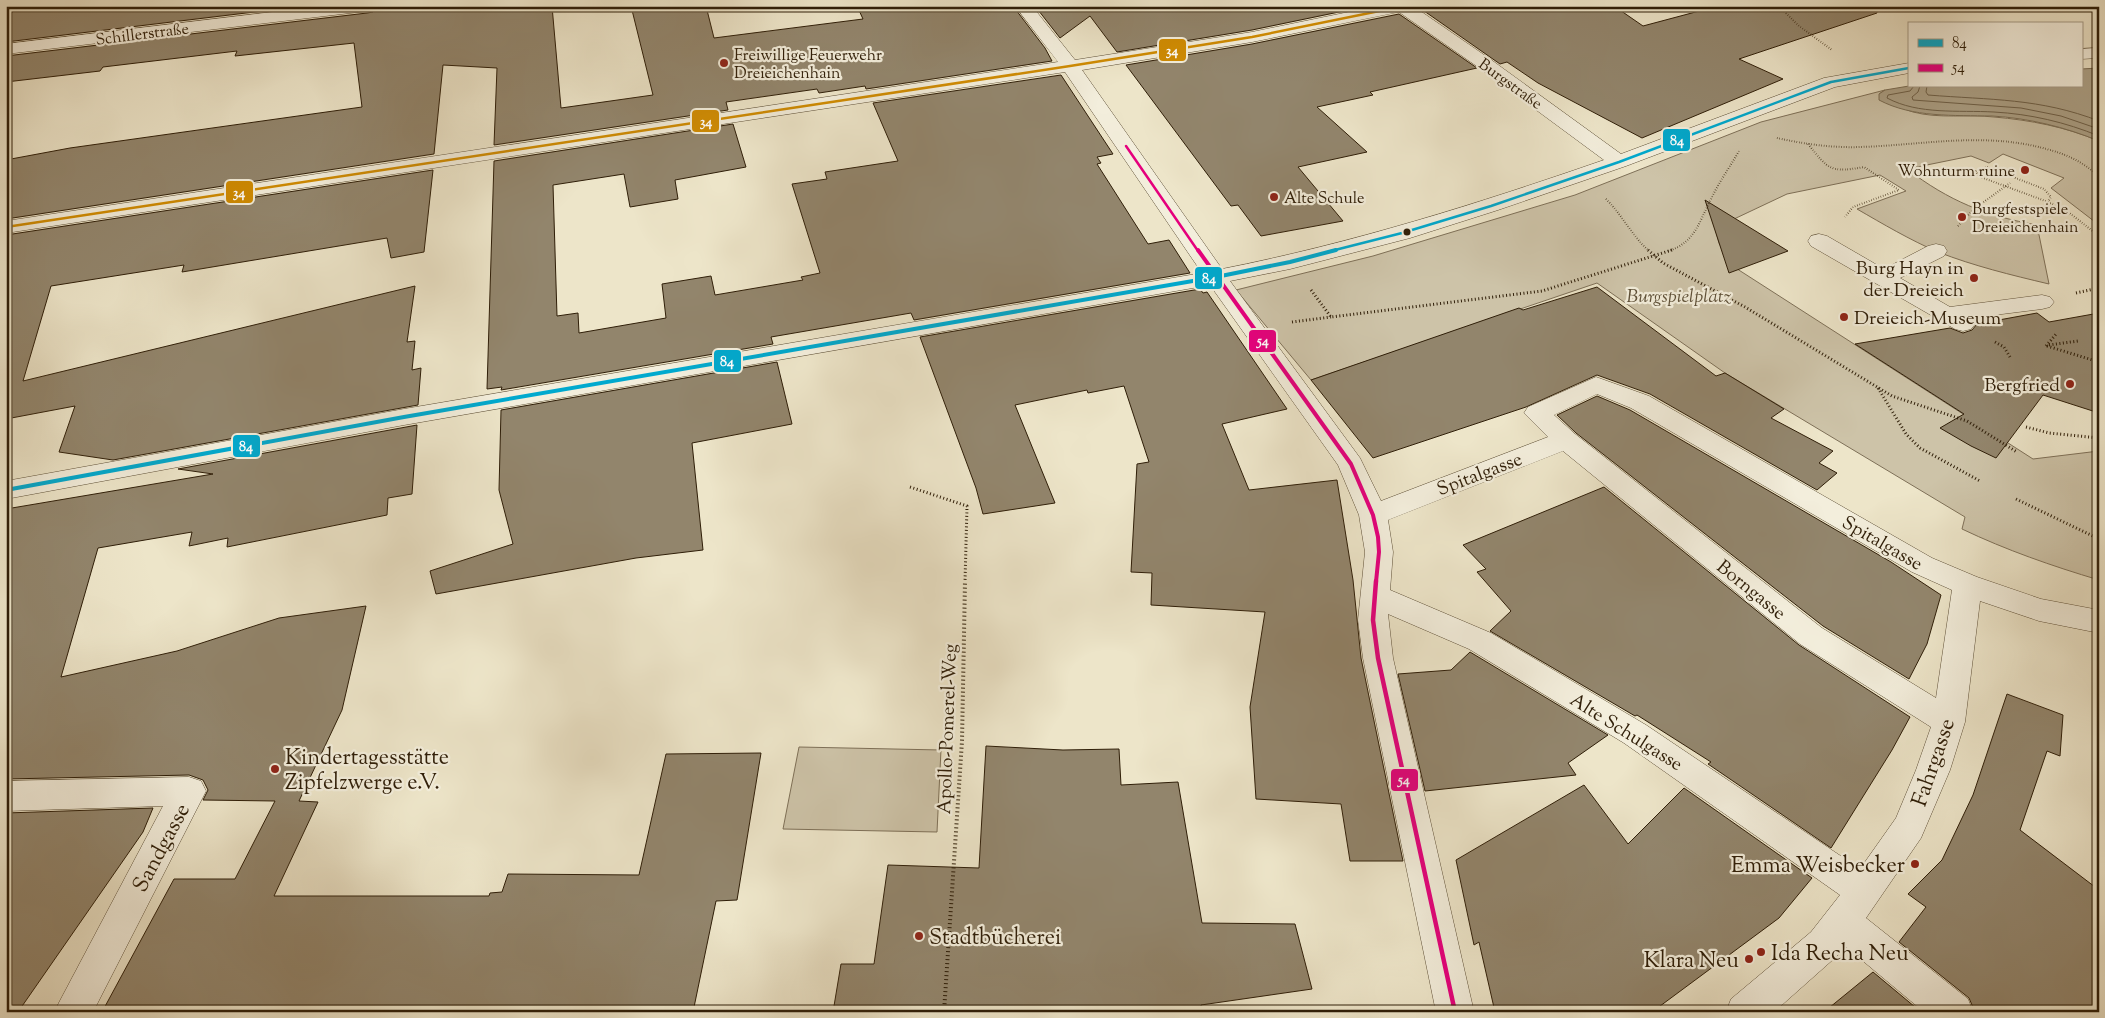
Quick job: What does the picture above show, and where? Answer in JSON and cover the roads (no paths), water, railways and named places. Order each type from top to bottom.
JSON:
[{"type":"street","name":"Schillerstraße","points":[[6,49],[367,6]]},
{"type":"street","points":[[1023,6],[1070,66],[1216,277],[1351,464],[1374,515],[1379,552],[1373,620],[1378,658],[1455,1012]]},
{"type":"street","points":[[6,227],[1070,66],[1252,37],[1402,6]]},
{"type":"street","name":"Burgstraße","points":[[1402,6],[1484,63],[1619,162]]},
{"type":"street","points":[[2082,54],[2099,54]]},
{"type":"street","points":[[6,490],[404,417],[1216,277],[1290,262],[1411,230],[1491,206],[1619,162],[1831,82],[1908,68]]},
{"type":"street","points":[[1819,241],[1954,319],[2042,302]]},
{"type":"street","points":[[1884,278],[1936,251]]},
{"type":"street","name":"Spitalgasse","points":[[1374,515],[1566,440],[1537,413],[1596,384],[1640,402],[1922,565],[1967,585]]},
{"type":"street","name":"Borngasse","points":[[1566,440],[1811,636],[1949,722]]},
{"type":"street","points":[[1967,585],[2038,610],[2099,622]]},
{"type":"street","name":"Fahrgasse","points":[[1745,1012],[1824,944],[1865,892],[1909,827],[1933,770],[1949,722],[1967,585]]},
{"type":"street","name":"Alte Schulgasse","points":[[1374,594],[1480,641],[1635,734],[1865,892]]},
{"type":"street","name":"Sandgasse","points":[[6,796],[189,791],[73,1012]]},
{"type":"street","points":[[1843,922],[1954,1012]]},
{"type":"water","points":[[2099,68],[2099,141],[2060,127],[2033,121],[1992,116],[1920,113],[1892,106],[1879,100],[1879,94],[1885,90],[1908,86],[1908,88],[2082,88],[2082,69]]},
{"type":"place","name":"Freiwillige Feuerwehr Dreieichenhain","points":[[724,63]]},
{"type":"place","name":"Wohnturm ruine","points":[[2025,170]]},
{"type":"place","name":"Alte Schule","points":[[1274,197]]},
{"type":"place","name":"Burgfestspiele Dreieichenhain","points":[[1962,217]]},
{"type":"place","name":"Burg Hayn in der Dreieich","points":[[1974,278]]},
{"type":"place","name":"Dreieich-Museum","points":[[1844,317]]},
{"type":"place","name":"Bergfried","points":[[2070,384]]},
{"type":"place","name":"Kindertagesstätte Zipfelzwerge e.V.","points":[[275,769]]},
{"type":"place","name":"Emma Weisbecker","points":[[1915,864]]},
{"type":"place","name":"Stadtbücherei","points":[[919,936]]},
{"type":"place","name":"Ida Recha Neu","points":[[1761,952]]},
{"type":"place","name":"Klara Neu","points":[[1749,959]]},
{"type":"park label","name":"Burgspielplatz","points":[[1679,295]]}]
